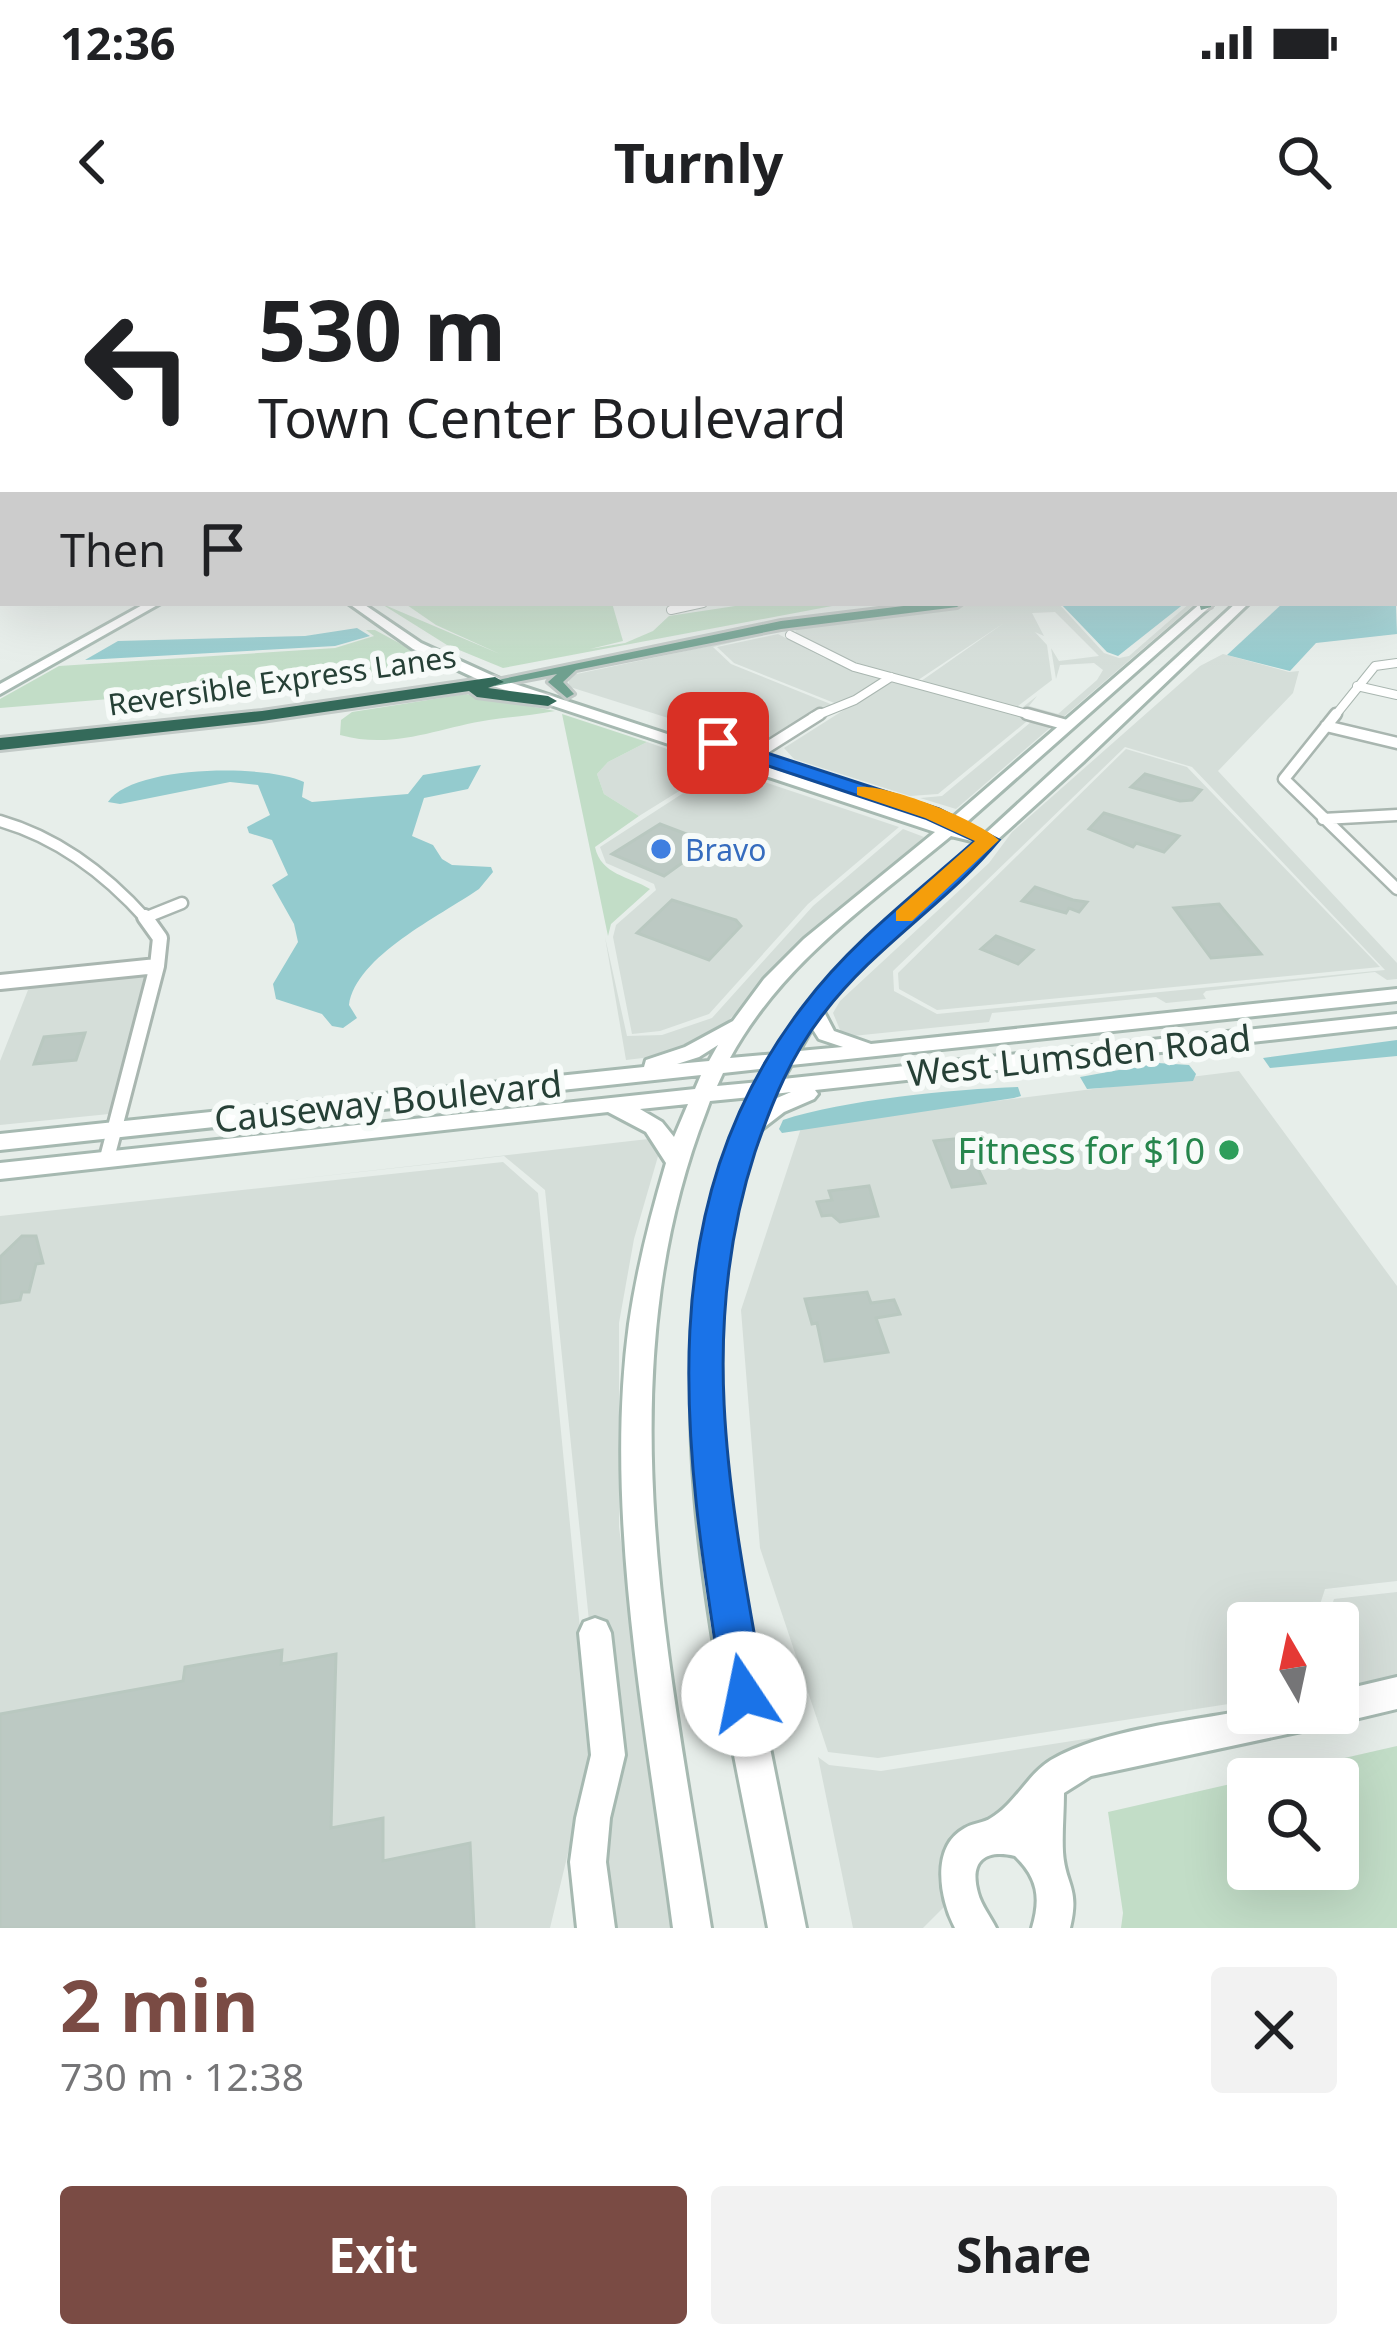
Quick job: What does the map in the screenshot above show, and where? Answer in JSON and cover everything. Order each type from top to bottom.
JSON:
[{"type":"highway","points":[[422,689],[445,674],[448,662]]},
{"type":"highway","name":"Reversible Express Lanes","points":[[0,744],[499,677]]},
{"type":"highway","points":[[422,689],[557,697]]},
{"type":"main road","points":[[0,678],[131,606]]},
{"type":"main road","points":[[0,690],[150,606]]},
{"type":"main road","points":[[359,606],[448,662],[989,840]]},
{"type":"main road","points":[[378,606],[436,645],[499,677],[557,697]]},
{"type":"main road","points":[[499,677],[760,621],[858,606]]},
{"type":"main road","points":[[499,677],[571,668],[749,631],[793,629],[938,606]]},
{"type":"main road","points":[[692,1928],[641,1547],[635,1431],[641,1310],[676,1161],[701,1096],[742,1020],[817,936],[951,827],[1204,606]]},
{"type":"main road","points":[[787,1928],[720,1557],[704,1401],[711,1264],[722,1207],[746,1130],[777,1062],[812,1010],[866,951],[1240,606]]},
{"type":"main road","points":[[557,697],[555,682],[571,668]]},
{"type":"main road","points":[[1057,775],[1060,758],[1076,739],[1066,727]]},
{"type":"main road","name":"West Lumsden Road","points":[[777,1062],[1397,995]]},
{"type":"main road","points":[[1214,1040],[1229,1027],[1333,1015],[1342,1001]]},
{"type":"main road","points":[[812,1010],[826,1035],[893,1050]]},
{"type":"main road","points":[[591,1081],[682,1057],[742,1020]]},
{"type":"main road","name":"West Lumsden Road","points":[[761,1091],[1397,1020]]},
{"type":"main road","name":"Causeway Boulevard","points":[[0,1142],[777,1062]]},
{"type":"main road","points":[[746,1130],[786,1102],[845,1082]]},
{"type":"main road","name":"Causeway Boulevard","points":[[0,1171],[761,1091]]},
{"type":"main road","points":[[599,1107],[629,1112],[653,1125],[663,1133],[676,1161]]},
{"type":"main road","points":[[595,1633],[608,1755],[588,1862],[596,1928]]},
{"type":"main road","points":[[1359,1702],[1397,1694]]},
{"type":"main road","points":[[964,1922],[958,1871],[964,1854],[974,1842],[1001,1834],[1066,1769],[1097,1756],[1227,1730]]},
{"type":"main road","points":[[1047,1788],[1045,1859],[1058,1892],[1051,1928]]},
{"type":"main road","points":[[1001,1834],[1032,1846],[1045,1859]]},
{"type":"street","points":[[671,610],[689,606]]},
{"type":"street","points":[[793,629],[834,660],[1066,727]]},
{"type":"street","points":[[1397,663],[1375,665],[1284,779],[1397,889]]},
{"type":"street","points":[[747,760],[815,716],[855,700],[891,677]]},
{"type":"street","points":[[1358,686],[1397,695]]},
{"type":"street","points":[[1326,726],[1397,743]]},
{"type":"street","points":[[1323,819],[1397,815]]},
{"type":"street","points":[[0,821],[38,831],[147,916],[160,938],[157,967],[106,1158]]},
{"type":"street","points":[[147,916],[182,902]]},
{"type":"street","points":[[0,982],[157,967]]},
{"type":"shaded area","points":[[966,606],[1061,606],[1104,653],[1119,658],[1129,656],[1187,606],[1193,606],[1061,719],[1023,707],[1037,696],[1029,706],[1058,714],[1103,670],[1094,663],[1060,665],[1056,679],[1051,648],[1059,661],[1099,656],[1055,612],[1032,613],[1044,636],[1035,632],[1047,645],[1052,680],[1018,706],[1026,722],[938,794],[910,796],[794,759],[784,748],[847,708],[734,663],[717,647],[778,634],[824,658],[914,686],[1004,623],[915,682],[856,665],[796,635],[795,627]]},
{"type":"shaded area","points":[[771,633],[713,647],[731,664],[833,705],[760,747],[570,687],[567,676]]},
{"type":"shaded area","points":[[1223,654],[1299,671],[1293,693],[1218,771],[1397,963],[1397,979],[1387,980],[1375,972],[1206,991],[1206,999],[1166,1003],[1156,997],[992,1013],[989,1022],[843,1037],[833,1013],[840,1001],[989,863],[1012,832],[1200,666]],"holes":[[[1125,747],[1192,767],[1385,970],[937,1014],[894,991],[893,971]]]},
{"type":"shaded area","points":[[1031,722],[1051,727],[956,809],[920,798],[942,796]]},
{"type":"shaded area","points":[[647,742],[718,767],[639,816],[604,794],[597,774],[608,762]]},
{"type":"shaded area","points":[[1126,749],[1187,767],[1380,967],[937,1010],[899,989],[898,973]]},
{"type":"shaded area","points":[[722,768],[899,827],[808,904],[709,1014],[660,1031],[632,1034],[613,937],[616,925],[656,890],[654,884],[606,863],[600,847]]},
{"type":"shaded area","points":[[903,829],[924,837],[808,937],[724,1025],[668,1055],[626,1060],[605,937],[627,1036],[662,1035],[712,1018],[813,906]]},
{"type":"shaded area","points":[[148,972],[109,1114],[0,1125],[0,1061],[28,990],[0,986]]},
{"type":"shaded area","points":[[1239,1071],[1397,1286],[1397,1581],[1325,1589],[1321,1602],[1227,1602],[1227,1704],[878,1758],[828,1752],[760,1548],[741,1310],[802,1125]]},
{"type":"shaded area","points":[[657,1138],[661,1146],[634,1239],[619,1323],[619,1527],[672,1928],[613,1928],[601,1861],[619,1729],[605,1619],[589,1621],[545,1190],[504,1156],[279,1181]]},
{"type":"shaded area","points":[[503,1162],[538,1193],[592,1753],[550,1928],[0,1928],[0,1216]]},
{"type":"shaded area","points":[[1397,1592],[1397,1678],[1359,1686],[1359,1602],[1334,1599]]},
{"type":"shaded area","points":[[1181,1724],[1091,1742],[1058,1756],[1042,1770],[1037,1768],[1035,1777],[994,1818],[966,1827],[948,1903],[923,1928],[853,1928],[818,1757],[829,1765],[881,1771]]},
{"type":"green space","points":[[385,606],[500,654],[436,625],[408,606],[613,606],[623,641],[590,649],[625,643],[653,631],[669,616],[735,606],[832,606],[503,668],[447,645]]},
{"type":"green space","points":[[366,630],[375,630],[440,665],[437,672],[0,708],[0,699],[59,666],[335,648],[374,636]]},
{"type":"green space","points":[[466,694],[555,711],[397,739],[340,735],[341,720],[352,712]]},
{"type":"green space","points":[[562,714],[647,742],[608,762],[597,774],[604,794],[639,816],[595,847],[598,856],[610,869],[650,889],[611,924],[608,936]]},
{"type":"green space","points":[[1397,1746],[1397,1928],[1121,1928],[1123,1913],[1108,1812],[1227,1785],[1227,1890],[1359,1890],[1359,1758],[1345,1758]]},
{"type":"water","points":[[1063,606],[1181,606],[1118,656],[1107,652]]},
{"type":"water","points":[[1280,606],[1396,606],[1397,634],[1316,643],[1290,671],[1227,655]]},
{"type":"water","points":[[357,628],[370,636],[335,646],[85,660],[118,641],[305,636]]},
{"type":"water","points":[[481,765],[468,789],[424,798],[412,836],[433,845],[452,865],[491,867],[493,872],[479,889],[402,939],[367,970],[349,1005],[357,1018],[343,1028],[332,1026],[322,1014],[276,999],[273,984],[298,942],[294,924],[272,885],[288,875],[272,840],[249,833],[247,827],[270,815],[258,785],[230,782],[120,804],[108,802],[144,781],[201,771],[286,776],[304,782],[302,797],[312,802],[408,794],[423,775]]},
{"type":"water","points":[[1397,1040],[1397,1056],[1270,1068],[1263,1058]]},
{"type":"water","points":[[1158,1063],[1189,1065],[1196,1074],[1193,1081],[1087,1089],[1080,1077]]},
{"type":"water","points":[[1018,1087],[1021,1096],[1014,1098],[782,1133],[779,1129],[783,1120],[867,1101]]},
{"type":"building","points":[[1145,774],[1201,790],[1192,800],[1180,801],[1131,787]]},
{"type":"building","points":[[1104,813],[1179,836],[1164,852],[1136,843],[1133,847],[1089,829]]},
{"type":"building","name":"Bravo","points":[[660,824],[710,843],[664,876],[612,854]]},
{"type":"building","points":[[1035,887],[1087,902],[1079,912],[1069,908],[1066,913],[1022,901]]},
{"type":"building","points":[[672,900],[736,920],[741,926],[709,960],[637,933]]},
{"type":"building","points":[[1219,904],[1261,954],[1211,958],[1174,908]]},
{"type":"building","points":[[996,936],[1033,950],[1018,964],[981,949]]},
{"type":"building","points":[[85,1033],[76,1060],[34,1064],[44,1037]]},
{"type":"building","points":[[963,1138],[985,1183],[952,1187],[934,1141]]},
{"type":"building","points":[[869,1186],[878,1216],[840,1222],[832,1215],[822,1216],[817,1202],[832,1200],[829,1191]]},
{"type":"building","points":[[22,1236],[36,1236],[43,1263],[36,1264],[29,1292],[22,1292],[20,1300],[0,1303],[0,1257]]},
{"type":"building","points":[[867,1292],[871,1303],[894,1300],[900,1314],[876,1318],[888,1352],[825,1361],[817,1323],[812,1324],[805,1299]]},
{"type":"building","points":[[282,1650],[281,1664],[336,1654],[331,1828],[383,1818],[383,1861],[470,1843],[474,1928],[0,1928],[0,1714],[183,1681],[185,1667]]},
{"type":"slow traffic","points":[[864,791],[932,813],[989,840],[904,916]]},
{"type":"place","name":"Bravo","points":[[661,849]]},
{"type":"place","name":"Fitness for $10","points":[[1229,1150]]},
{"type":"route","points":[[718,743],[932,813],[989,840],[866,951],[812,1010],[761,1091],[722,1207],[708,1287],[704,1401],[711,1495],[744,1694]]}]
